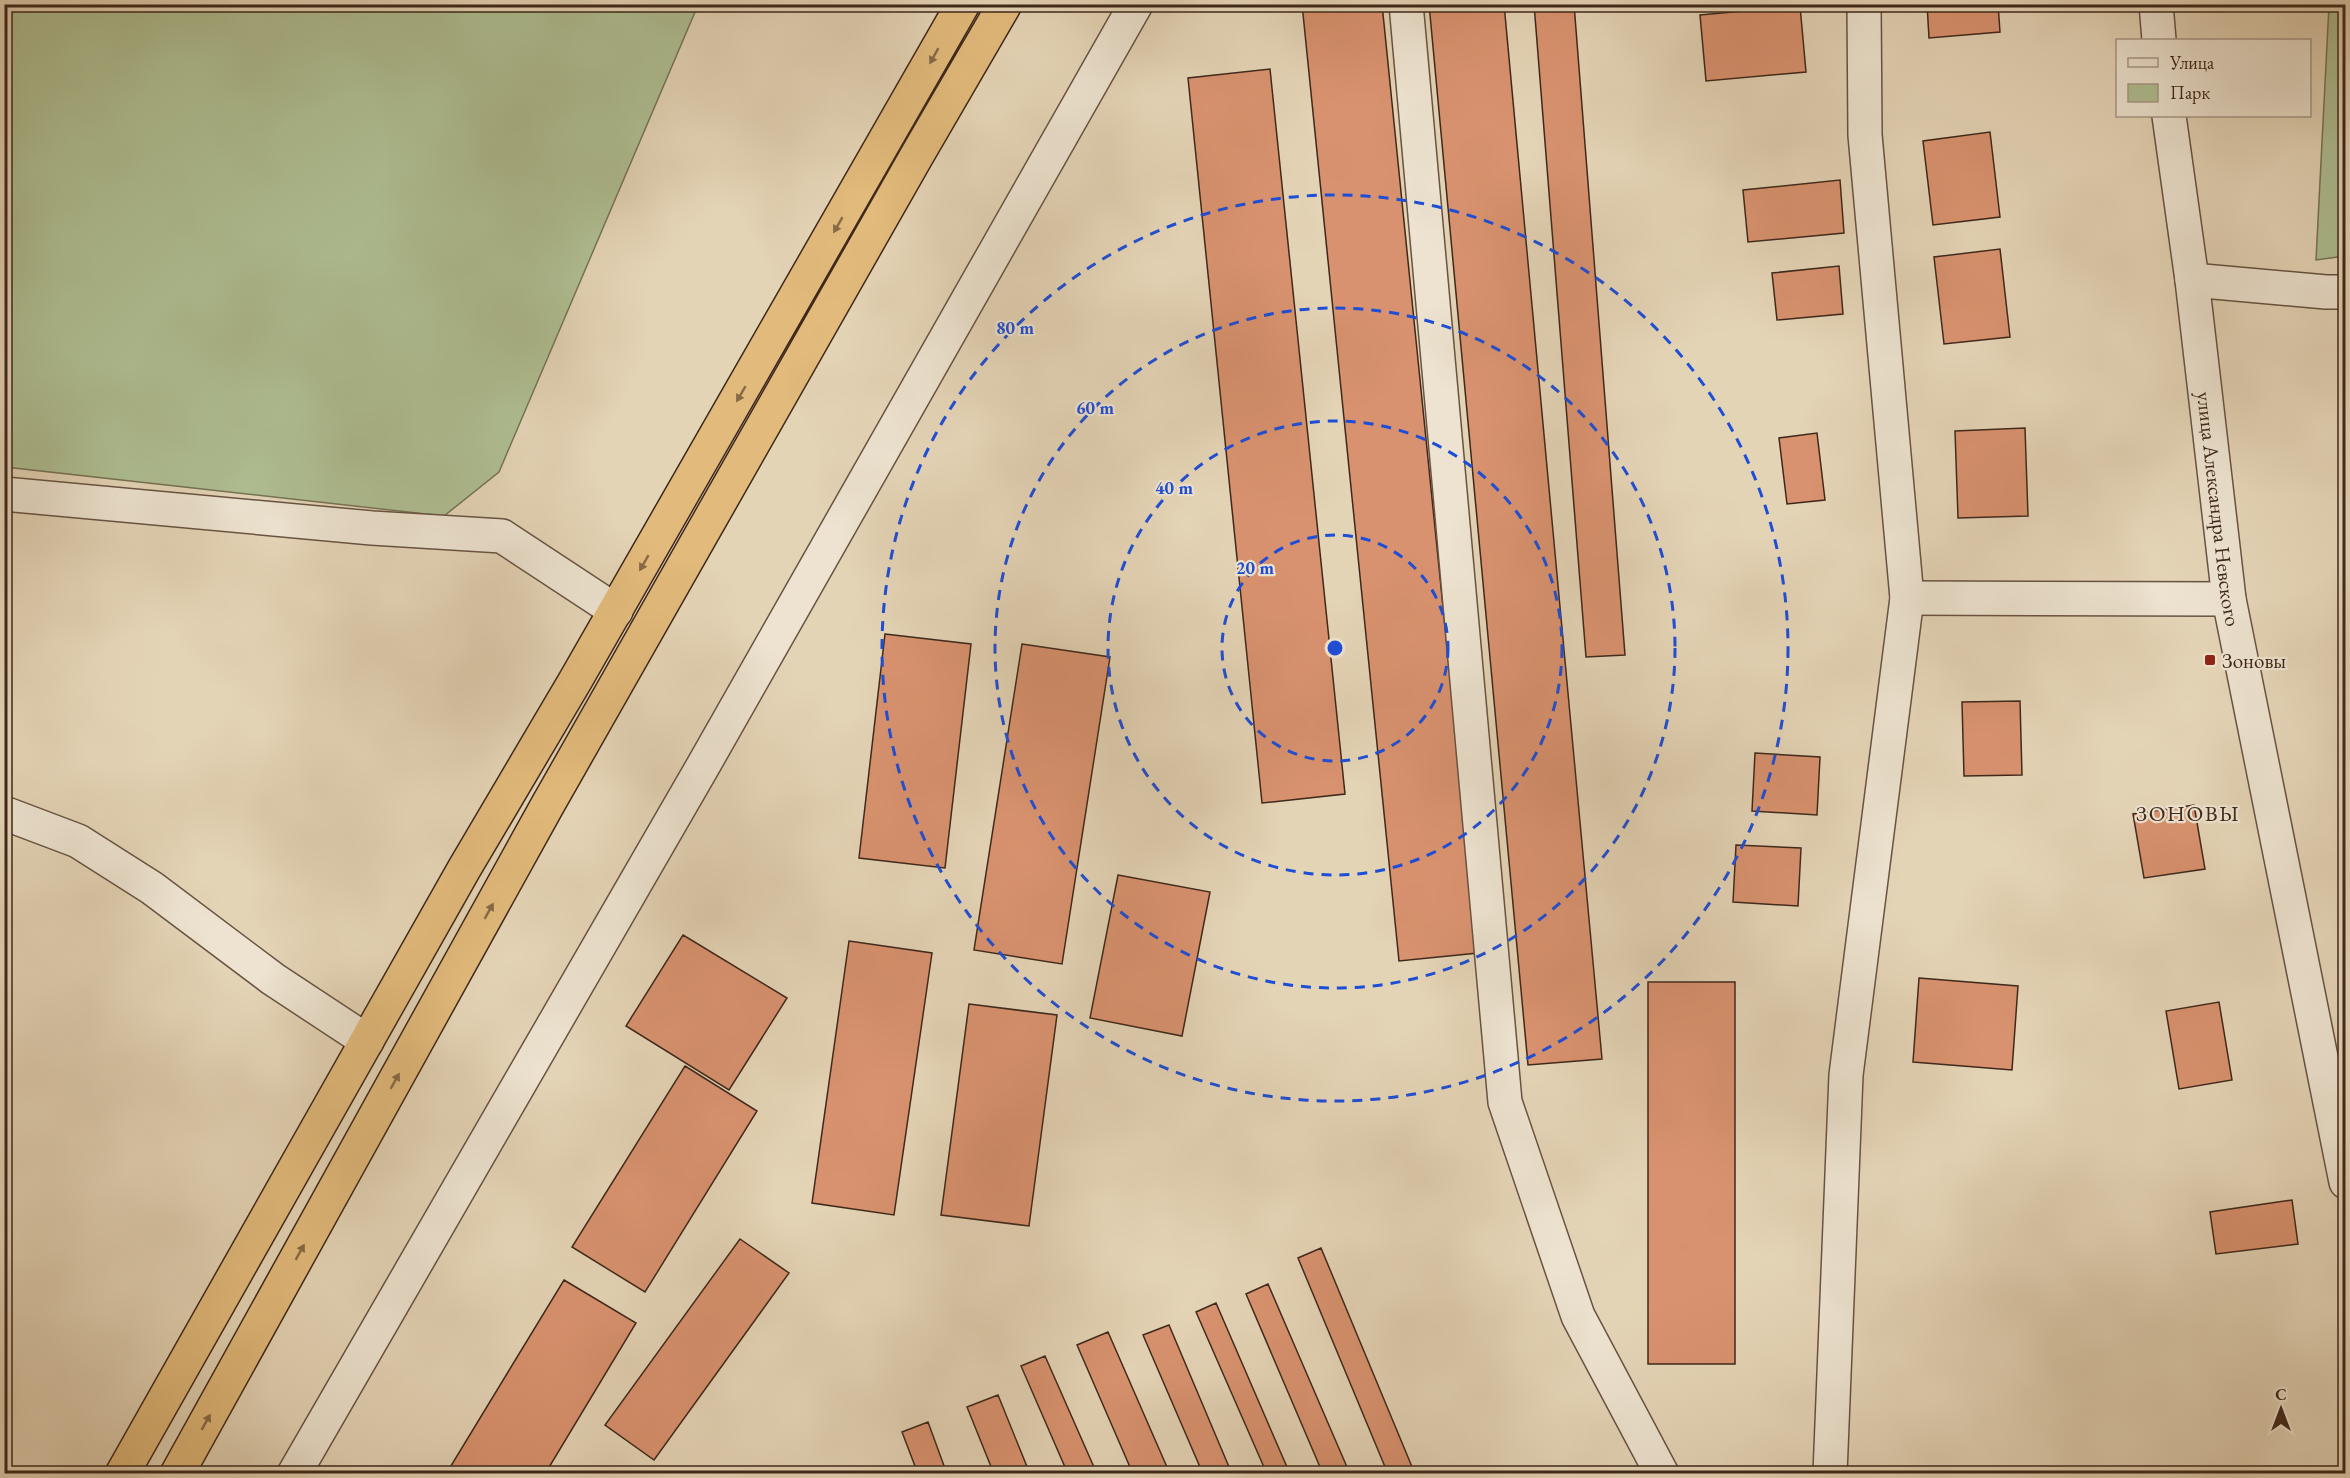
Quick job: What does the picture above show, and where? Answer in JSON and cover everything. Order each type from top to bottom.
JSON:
[{"type":"highway","points":[[122,1473],[173,1379],[464,869],[616,611],[963,4]]},
{"type":"highway","points":[[177,1473],[547,806],[915,157],[1005,4]]},
{"type":"street","points":[[294,1473],[703,766],[1136,4]]},
{"type":"street","points":[[1406,4],[1505,1102],[1578,1316],[1662,1473]]},
{"type":"street","points":[[1830,1473],[1846,1075],[1907,598],[1865,135],[1864,4]]},
{"type":"street","points":[[2156,4],[2159,39]]},
{"type":"street","name":"улица Александра Невского","points":[[2169,117],[2192,280],[2229,599],[2346,1182]]},
{"type":"street","points":[[2192,280],[2346,292]]},
{"type":"street","points":[[4,494],[372,528],[502,536],[616,611]]},
{"type":"street","points":[[1907,598],[2229,599]]},
{"type":"street","points":[[4,813],[78,840],[152,888],[273,979],[367,1041]]},
{"type":"green space","points":[[5,5],[698,5],[499,472],[444,516],[5,467]]},
{"type":"green space","points":[[2329,5],[2345,5],[2345,256],[2316,260]]},
{"type":"building","points":[[1302,4],[1382,4],[1478,953],[1399,961]]},
{"type":"building","points":[[1429,4],[1504,4],[1602,1059],[1528,1065]]},
{"type":"building","points":[[1534,4],[1574,4],[1625,655],[1586,657]]},
{"type":"building","points":[[1927,4],[1998,4],[2000,32],[1929,38]]},
{"type":"building","points":[[1800,6],[1806,72],[1706,81],[1700,15]]},
{"type":"building","points":[[1270,69],[1345,794],[1262,803],[1188,78]]},
{"type":"building","points":[[1990,132],[2000,217],[1933,225],[1923,141]]},
{"type":"building","points":[[1840,180],[1844,233],[1748,242],[1743,190]]},
{"type":"building","points":[[2000,249],[2010,337],[1944,344],[1934,257]]},
{"type":"building","points":[[1839,266],[1843,314],[1777,320],[1772,273]]},
{"type":"building","points":[[2025,428],[2028,516],[1958,518],[1955,431]]},
{"type":"building","points":[[1817,433],[1825,500],[1787,504],[1779,438]]},
{"type":"building","points":[[885,634],[971,644],[945,868],[859,858]]},
{"type":"building","points":[[1022,644],[1110,657],[1062,964],[974,950]]},
{"type":"building","points":[[2020,701],[2022,775],[1964,776],[1962,702]]},
{"type":"building","points":[[1755,753],[1820,757],[1817,815],[1752,811]]},
{"type":"building","points":[[2194,805],[2205,869],[2144,878],[2133,814]]},
{"type":"building","points":[[1736,845],[1801,848],[1798,906],[1733,902]]},
{"type":"building","points":[[1118,875],[1210,892],[1182,1036],[1090,1018]]},
{"type":"building","points":[[683,935],[787,998],[729,1090],[626,1026]]},
{"type":"building","points":[[849,941],[932,953],[894,1215],[812,1203]]},
{"type":"building","points":[[1919,978],[2018,986],[2012,1070],[1913,1062]]},
{"type":"building","points":[[1648,982],[1735,982],[1735,1364],[1648,1364]]},
{"type":"building","points":[[2219,1002],[2232,1080],[2179,1089],[2166,1011]]},
{"type":"building","points":[[969,1004],[1057,1015],[1029,1226],[941,1215]]},
{"type":"building","points":[[685,1066],[757,1111],[645,1292],[572,1247]]},
{"type":"building","points":[[2292,1200],[2298,1244],[2216,1254],[2210,1212]]},
{"type":"building","points":[[740,1239],[789,1273],[654,1460],[605,1425]]},
{"type":"building","points":[[1321,1248],[1415,1474],[1388,1474],[1298,1258]]},
{"type":"building","points":[[564,1280],[636,1323],[545,1474],[446,1474]]},
{"type":"building","points":[[1268,1284],[1350,1474],[1323,1474],[1246,1294]]},
{"type":"building","points":[[1216,1303],[1290,1474],[1267,1474],[1196,1312]]},
{"type":"building","points":[[1169,1325],[1232,1474],[1203,1474],[1143,1335]]},
{"type":"building","points":[[1108,1332],[1170,1474],[1133,1474],[1077,1345]]},
{"type":"building","points":[[1045,1356],[1097,1474],[1068,1474],[1021,1366]]},
{"type":"building","points":[[998,1395],[1030,1474],[994,1474],[967,1407]]},
{"type":"building","points":[[928,1422],[947,1474],[918,1474],[902,1432]]},
{"type":"place","name":"Зоновы","points":[[2210,660]]},
{"type":"district","name":"ЗОНОВЫ","points":[[2188,813]]}]
